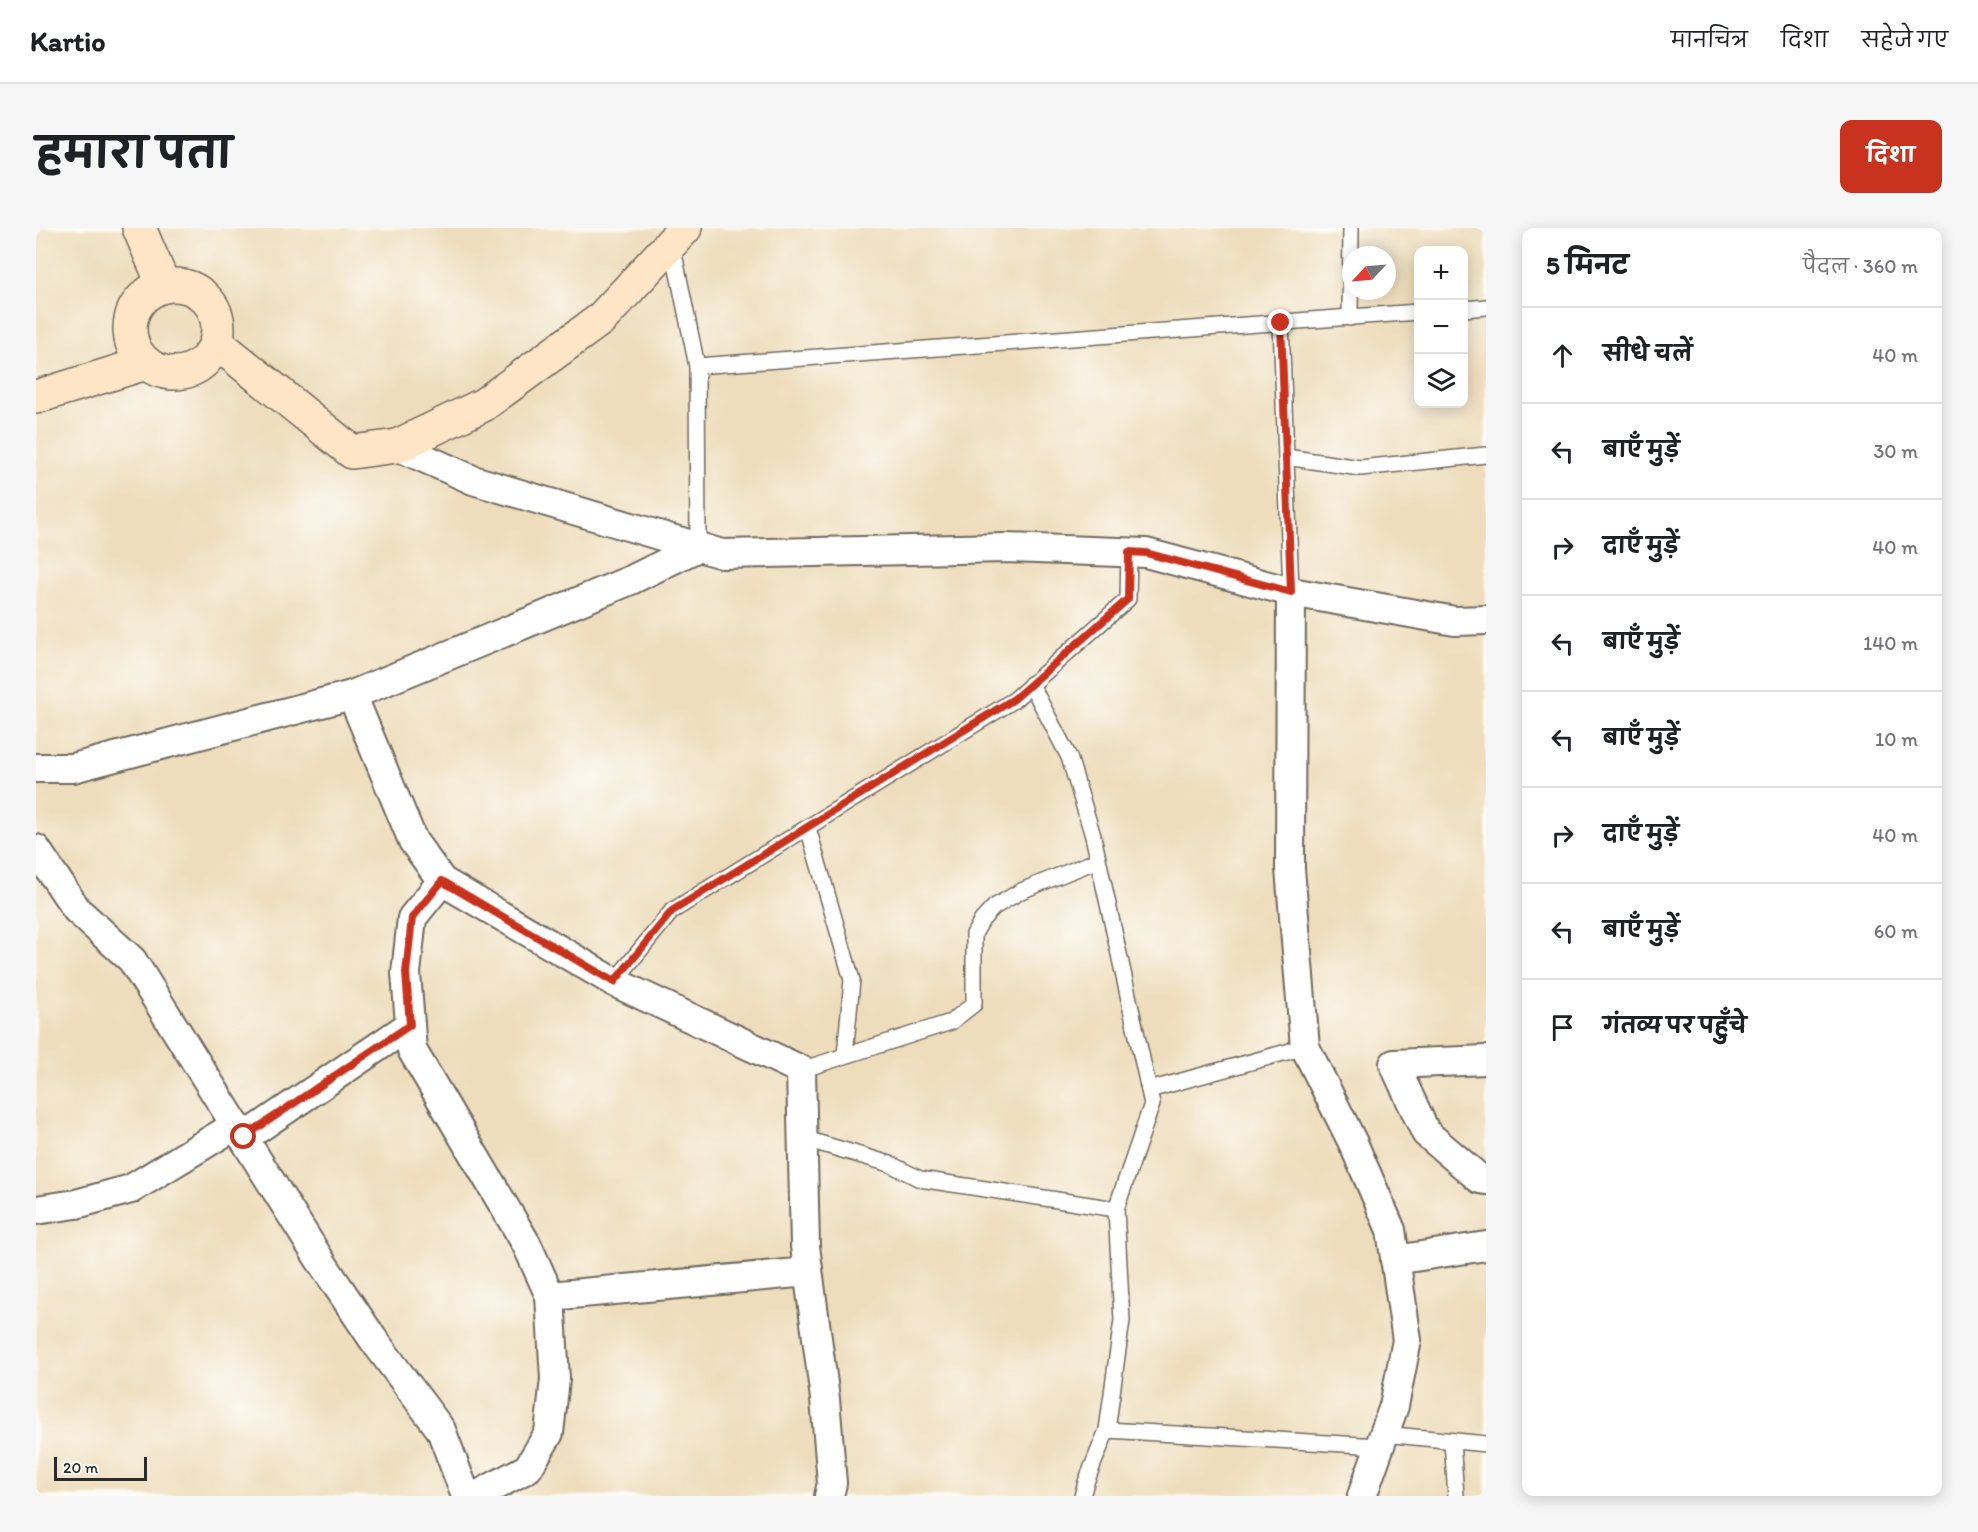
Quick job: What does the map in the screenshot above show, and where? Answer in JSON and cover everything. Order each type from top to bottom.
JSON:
[{"type":"street","points":[[139,228],[164,286]]},
{"type":"street","points":[[217,343],[351,452],[397,446],[483,405],[601,319],[678,235]]},
{"type":"street","points":[[172,284],[189,286],[203,294],[214,309],[219,326],[217,343],[208,358],[194,369],[178,374],[160,371],[146,363],[134,349],[129,332],[132,314],[141,299],[155,288],[164,286],[172,284]]},
{"type":"street","points":[[36,397],[146,363]]},
{"type":"street","points":[[397,446],[473,480],[722,554],[1006,548],[1146,553],[1291,592],[1455,621],[1486,620]]},
{"type":"street","points":[[36,768],[73,768],[352,695],[631,580],[698,547]]},
{"type":"street","points":[[1291,592],[1290,869],[1305,1047],[1353,1143],[1391,1230],[1407,1340],[1394,1406],[1362,1496]]},
{"type":"street","points":[[352,695],[413,841],[442,881],[614,982],[801,1070],[805,1246],[825,1399],[832,1483],[829,1496]]},
{"type":"street","points":[[36,849],[77,910],[132,960],[320,1260],[366,1329],[441,1430],[466,1496]]},
{"type":"street","points":[[442,881],[412,918],[406,973],[412,1050],[527,1245],[550,1296],[555,1379],[549,1433],[528,1468],[476,1496]]},
{"type":"street","points":[[36,1210],[76,1204],[131,1189],[240,1131],[410,1025]]},
{"type":"street","points":[[1486,1060],[1394,1064],[1426,1133],[1479,1179],[1486,1180]]},
{"type":"street","points":[[1395,1260],[1486,1246]]},
{"type":"street","points":[[550,1296],[808,1272]]},
{"type":"lane","points":[[1350,318],[1352,228]]},
{"type":"lane","points":[[678,235],[697,366],[698,547]]},
{"type":"lane","points":[[1468,309],[1486,308]]},
{"type":"lane","points":[[697,366],[1414,312]]},
{"type":"lane","points":[[1281,323],[1291,592]]},
{"type":"lane","points":[[1286,457],[1360,468],[1486,455]]},
{"type":"lane","points":[[614,982],[672,911],[1014,699],[1128,599],[1129,552]]},
{"type":"lane","points":[[1031,684],[1068,757],[1093,836],[1152,1104],[1116,1209],[1122,1320],[1107,1430],[1082,1496]]},
{"type":"lane","points":[[808,828],[852,980],[845,1054]]},
{"type":"lane","points":[[801,1070],[845,1054],[951,1022],[964,1014],[974,1004],[974,934],[982,920],[994,907],[1021,891],[1098,860]]},
{"type":"lane","points":[[1149,1090],[1305,1047]]},
{"type":"lane","points":[[802,1138],[890,1164],[920,1179],[1116,1209]]},
{"type":"lane","points":[[1107,1430],[1486,1444]]},
{"type":"lane","points":[[1452,1441],[1456,1496]]},
{"type":"route","points":[[244,1137],[410,1025],[406,973],[412,918],[442,881],[614,982],[672,911],[1014,699],[1128,599],[1129,552],[1146,553],[1291,592],[1281,323]]}]
